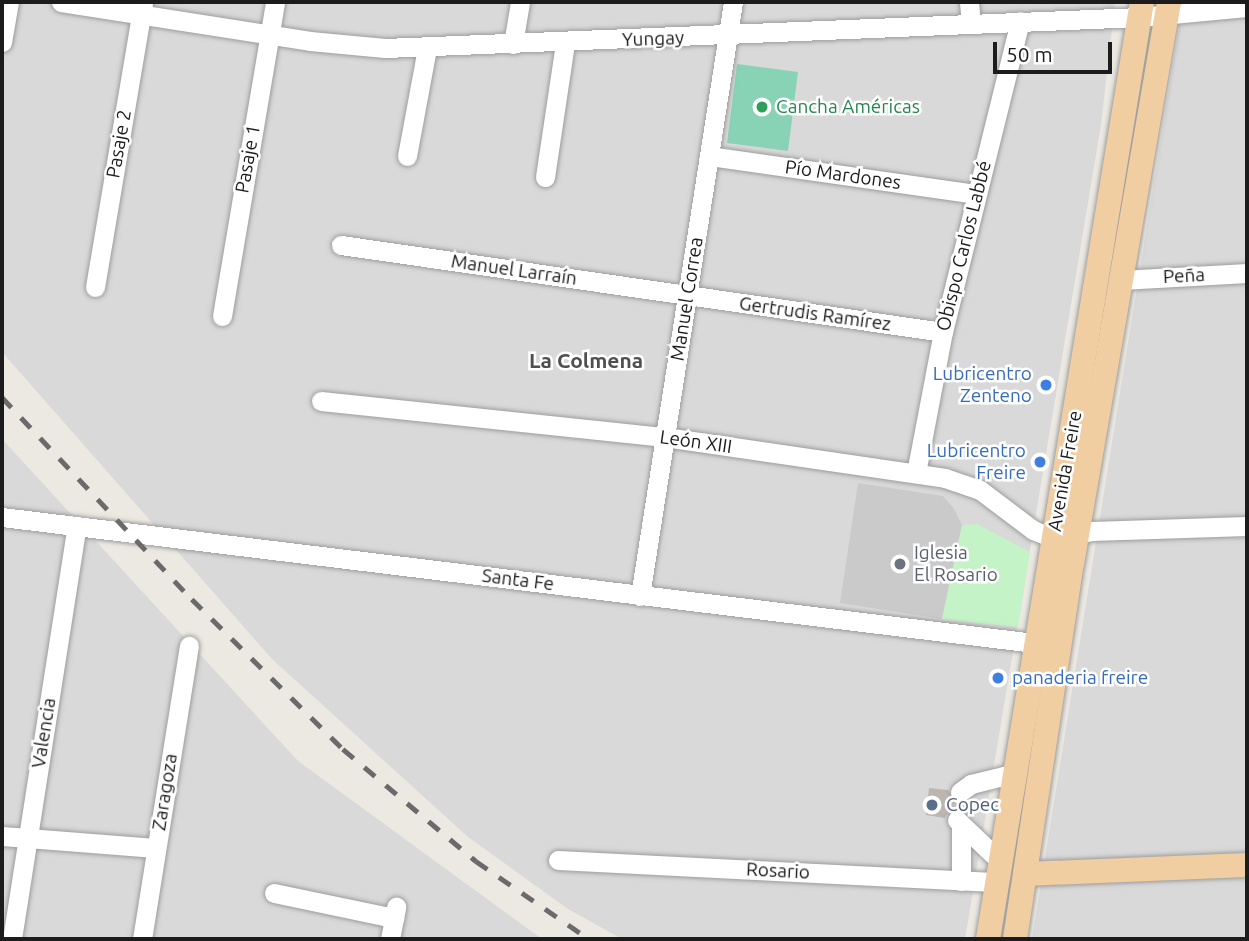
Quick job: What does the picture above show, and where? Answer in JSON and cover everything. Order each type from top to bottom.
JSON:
[{"type":"main road","name":"Avenida Freire","points":[[1015,939],[1078,532],[1168,6]]},
{"type":"main road","name":"Avenida Freire","points":[[988,939],[1034,643],[1141,9]]},
{"type":"main road","points":[[1034,643],[1055,680]]},
{"type":"main road","points":[[1004,838],[1026,874],[1247,865]]},
{"type":"street","points":[[2,42],[9,2]]},
{"type":"street","name":"Yungay","points":[[61,2],[142,8],[269,35],[354,47],[427,48],[971,24],[1168,6],[1247,7]]},
{"type":"street","name":"Pasaje 1","points":[[222,316],[275,2]]},
{"type":"street","points":[[513,44],[520,2]]},
{"type":"street","name":"Manuel Correa","points":[[640,596],[733,2]]},
{"type":"street","points":[[970,2],[971,24]]},
{"type":"street","name":"Pasaje 2","points":[[95,286],[142,8]]},
{"type":"street","name":"Obispo Carlos Labbé","points":[[916,473],[943,332],[1020,21]]},
{"type":"street","points":[[545,177],[565,43]]},
{"type":"street","points":[[407,156],[427,48]]},
{"type":"street","name":"Pío Mardones","points":[[709,156],[976,194]]},
{"type":"street","name":"Manuel Larraín","points":[[341,246],[687,295]]},
{"type":"street","name":"Peña","points":[[1121,280],[1247,274]]},
{"type":"street","name":"Gertrudis Ramírez","points":[[687,295],[943,332]]},
{"type":"street","name":"León XIII","points":[[321,401],[665,437],[916,473],[970,485],[1033,530],[1053,538]]},
{"type":"street","name":"Santa Fe","points":[[2,517],[1034,643]]},
{"type":"street","name":"Valencia","points":[[12,939],[77,526]]},
{"type":"street","points":[[1053,538],[1078,532],[1247,526]]},
{"type":"street","name":"Zaragoza","points":[[142,939],[189,646]]},
{"type":"street","points":[[960,792],[971,784],[1015,773]]},
{"type":"street","points":[[961,881],[959,823],[999,872]]},
{"type":"street","points":[[2,836],[156,848]]},
{"type":"street","name":"Rosario","points":[[558,860],[961,881],[999,872]]},
{"type":"street","points":[[274,893],[395,912],[390,939]]},
{"type":"shaded area","points":[[2,2],[1115,2],[1101,125],[965,939],[622,939],[568,909],[468,837],[272,659],[2,352]]},
{"type":"shaded area","points":[[1183,2],[1247,2],[1247,939],[1032,939]]},
{"type":"shaded area","points":[[2,439],[298,761],[542,939],[2,939]]},
{"type":"shaded area","name":"Iglesia El Rosario","points":[[858,483],[943,496],[954,509],[962,525],[942,619],[840,603]]},
{"type":"green space","name":"Cancha Américas","points":[[737,64],[798,72],[788,151],[727,143]]},
{"type":"green space","points":[[977,524],[1030,552],[1018,627],[942,619],[962,525]]},
{"type":"building","points":[[929,788],[948,790],[956,803],[971,799],[969,814],[959,808],[949,811],[945,818],[926,815]]},
{"type":"tunnel","points":[[957,820],[960,792]]},
{"type":"railway","points":[[2,397],[192,599],[343,749],[476,861],[589,939]]},
{"type":"place","name":"Cancha Américas","points":[[762,107]]},
{"type":"place","name":"Lubricentro Zenteno","points":[[1046,385]]},
{"type":"place","name":"Lubricentro Freire","points":[[1040,462]]},
{"type":"place","name":"Iglesia El Rosario","points":[[900,564]]},
{"type":"place","name":"panaderia freire","points":[[998,678]]},
{"type":"place","name":"Copec","points":[[932,805]]},
{"type":"district","name":"La Colmena","points":[[586,360]]}]
